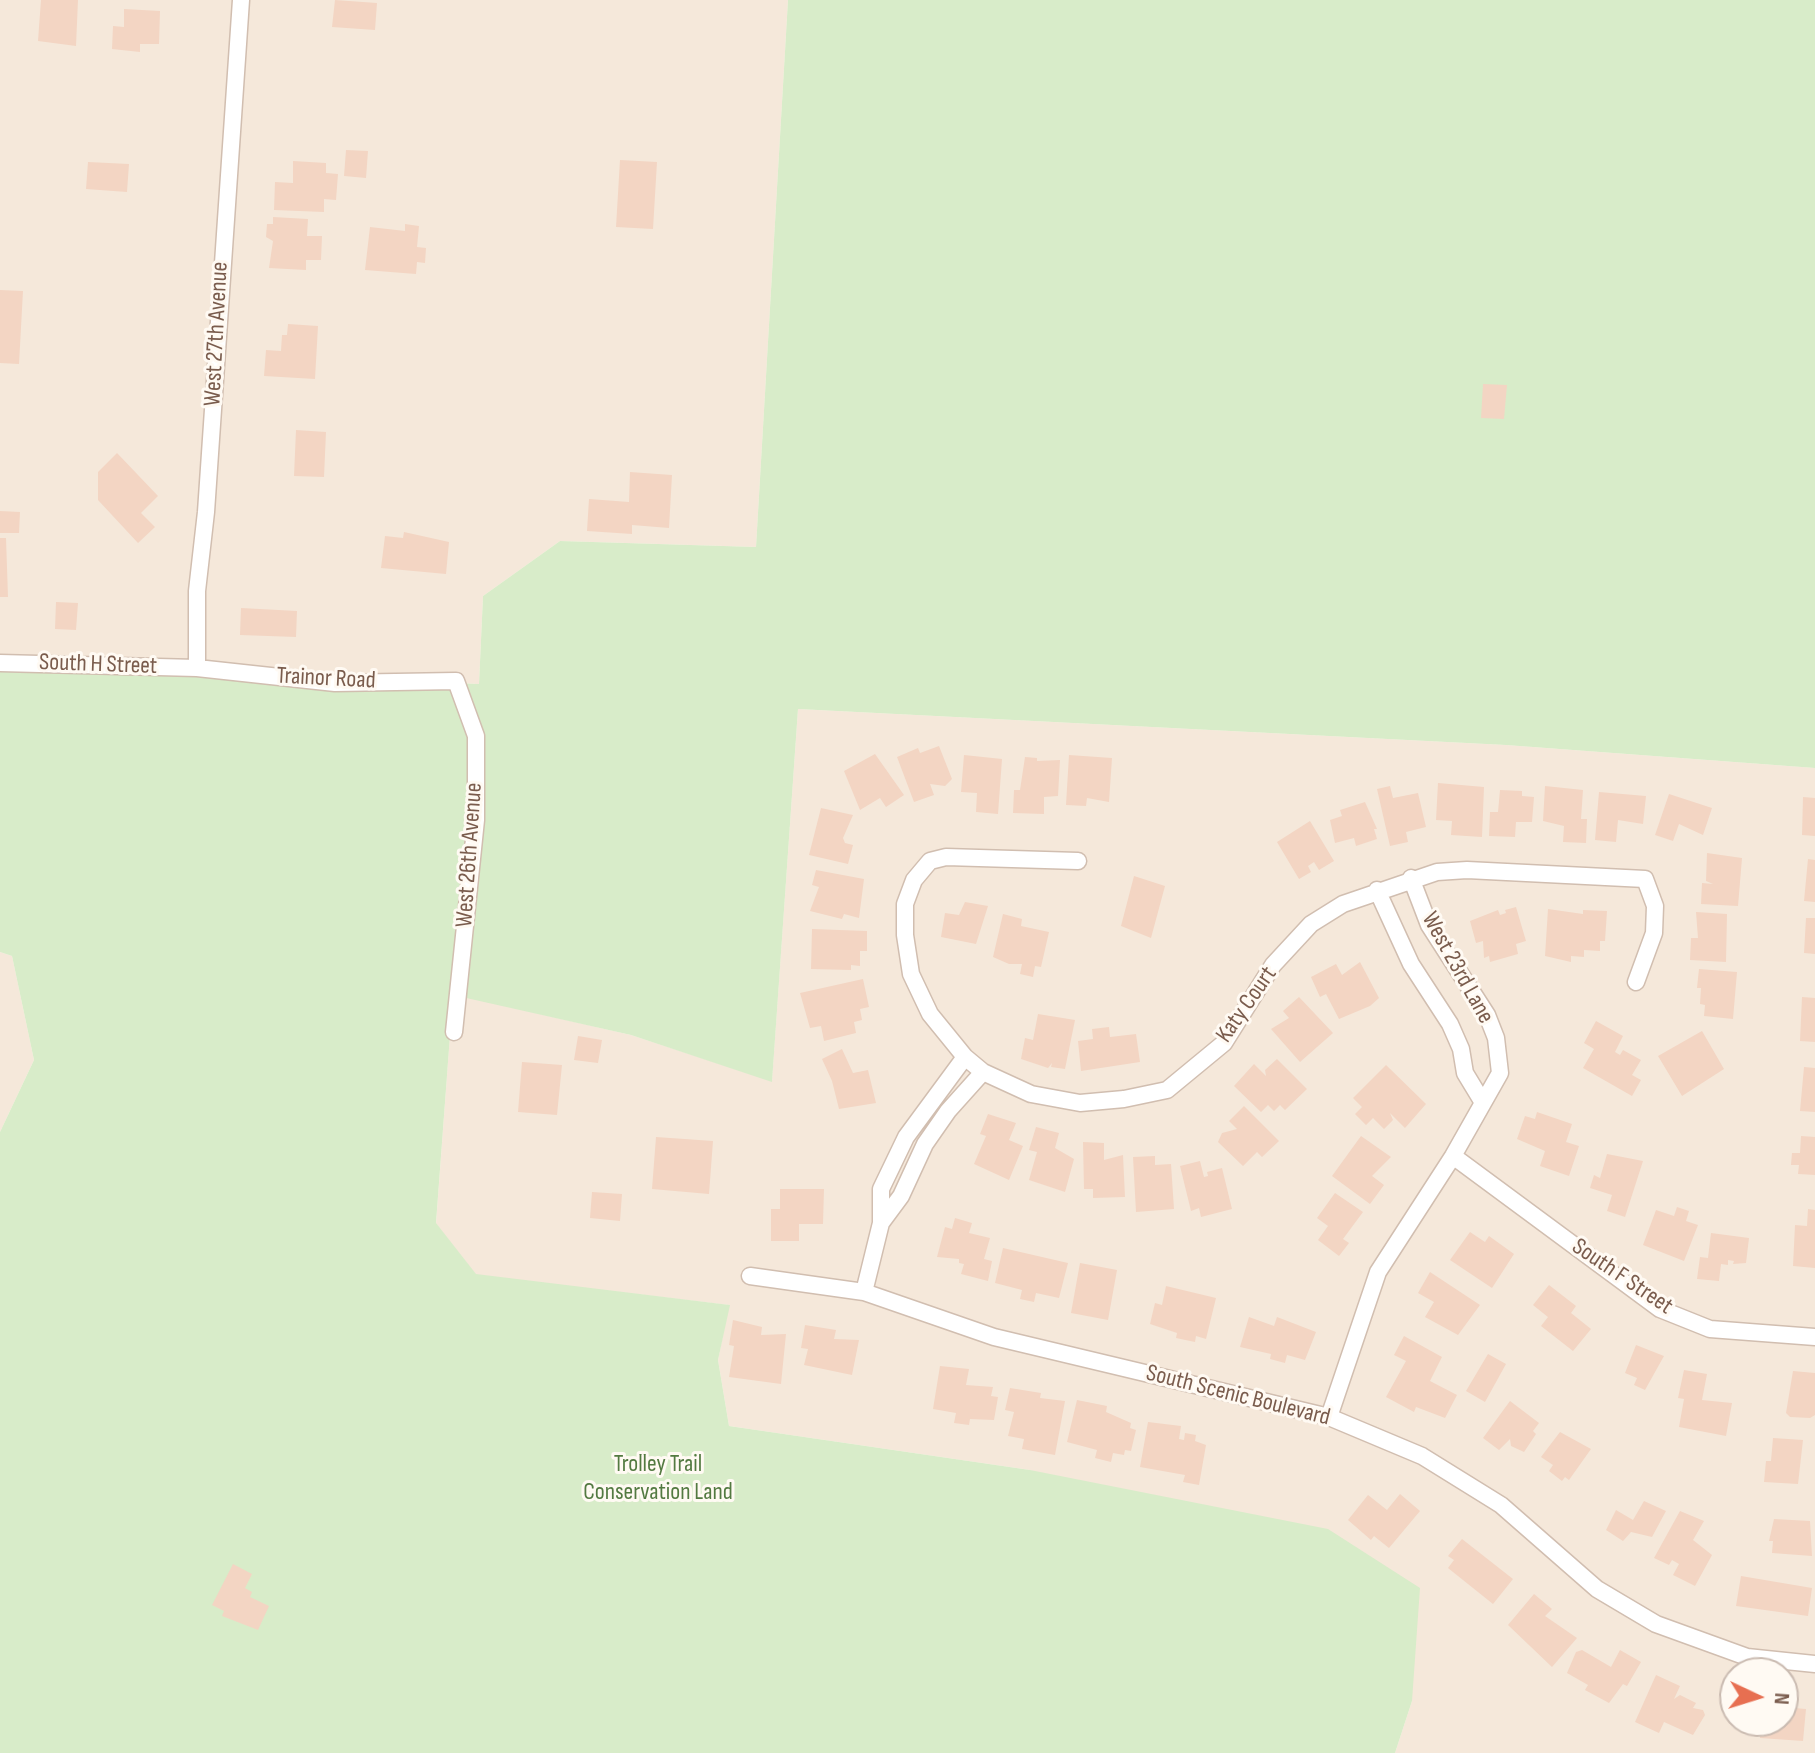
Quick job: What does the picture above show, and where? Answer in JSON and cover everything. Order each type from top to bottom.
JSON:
[{"type":"street","name":"West 27th Avenue","points":[[197,668],[197,591],[206,512],[241,0]]},
{"type":"street","name":"South H Street","points":[[0,663],[197,668]]},
{"type":"street","name":"Trainor Road","points":[[197,668],[335,683],[456,681]]},
{"type":"street","name":"West 26th Avenue","points":[[454,1032],[476,792],[476,736],[456,681]]},
{"type":"street","name":"Katy Court","points":[[1078,861],[946,857],[930,861],[914,880],[905,904],[905,935],[911,974],[930,1014],[965,1057],[983,1072],[1031,1094],[1080,1103],[1124,1099],[1167,1090],[1224,1043],[1273,965],[1311,924],[1343,904],[1411,878],[1467,870],[1645,879],[1655,906],[1654,933],[1636,982]]},
{"type":"street","name":"West 23rd Lane","points":[[1329,1417],[1378,1272],[1453,1156],[1500,1073],[1496,1038],[1477,997],[1429,925],[1411,878]]},
{"type":"street","name":"West 23rd Lane","points":[[1377,890],[1411,964],[1450,1024],[1461,1049],[1465,1073],[1482,1101]]},
{"type":"street","points":[[864,1292],[881,1223],[881,1189],[906,1137],[965,1057]]},
{"type":"street","points":[[881,1223],[901,1196],[925,1144],[983,1072]]},
{"type":"street","name":"South F Street","points":[[1453,1156],[1660,1309],[1710,1329],[1815,1337]]},
{"type":"street","name":"South Scenic Boulevard","points":[[750,1276],[864,1292],[994,1337],[1329,1417],[1422,1456],[1501,1505],[1597,1589],[1656,1624],[1747,1657],[1815,1664]]},
{"type":"shaded area","points":[[0,0],[788,0],[756,547],[560,541],[483,596],[479,684],[0,663]]},
{"type":"shaded area","points":[[798,709],[1506,745],[1815,768],[1815,1753],[1395,1753],[1412,1701],[1030,1470],[729,1426],[718,1360],[729,1305],[476,1275],[436,1224],[453,994],[631,1035],[772,1081]]},
{"type":"shaded area","points":[[0,952],[12,956],[34,1060],[0,1132]]},
{"type":"green space","name":"Trolley Trail Conservation Land","points":[[788,0],[1815,0],[1815,768],[1506,745],[798,709],[772,1082],[631,1035],[453,995],[436,1223],[476,1274],[730,1305],[718,1360],[729,1426],[1030,1470],[1328,1529],[1420,1588],[1412,1701],[1395,1753],[0,1753],[0,1132],[34,1060],[12,956],[0,952],[0,663],[479,684],[483,596],[560,541],[756,547]]},
{"type":"building","points":[[41,0],[78,0],[76,46],[38,41]]},
{"type":"building","points":[[335,0],[377,3],[375,30],[332,27]]},
{"type":"building","points":[[124,9],[160,11],[159,44],[140,44],[140,52],[112,49],[113,26],[124,27]]},
{"type":"building","points":[[346,150],[368,151],[366,178],[344,176]]},
{"type":"building","points":[[620,160],[657,162],[653,229],[616,227]]},
{"type":"building","points":[[293,161],[326,163],[326,173],[338,174],[336,200],[324,199],[324,212],[274,210],[275,182],[293,183]]},
{"type":"building","points":[[88,162],[129,164],[127,192],[86,189]]},
{"type":"building","points":[[273,217],[308,219],[307,236],[322,236],[321,260],[306,260],[306,270],[269,268],[273,241],[266,237],[267,224],[273,224]]},
{"type":"building","points":[[405,224],[419,226],[417,247],[426,248],[425,263],[417,262],[416,274],[365,270],[370,227],[405,231]]},
{"type":"building","points":[[0,290],[23,291],[19,364],[0,363]]},
{"type":"building","points":[[288,324],[318,326],[315,379],[264,376],[266,350],[281,351],[282,335],[287,335]]},
{"type":"building","points":[[1483,384],[1507,385],[1504,419],[1481,418]]},
{"type":"building","points":[[296,430],[326,432],[324,477],[294,476]]},
{"type":"building","points":[[117,453],[158,496],[141,513],[155,527],[138,543],[98,500],[98,472]]},
{"type":"building","points":[[630,472],[672,475],[669,528],[632,525],[632,534],[587,531],[589,499],[629,502]]},
{"type":"building","points":[[0,511],[20,512],[19,533],[0,533]]},
{"type":"building","points":[[404,532],[449,542],[446,574],[381,568],[385,536],[403,538]]},
{"type":"building","points":[[0,538],[6,538],[8,597],[0,597]]},
{"type":"building","points":[[56,602],[78,603],[76,630],[55,629]]},
{"type":"building","points":[[241,608],[297,611],[296,637],[240,635]]},
{"type":"building","points":[[939,746],[952,779],[945,786],[930,784],[934,795],[914,802],[897,757],[918,748],[920,753]]},
{"type":"building","points":[[875,754],[904,795],[886,807],[880,798],[860,810],[844,771]]},
{"type":"building","points":[[964,755],[1002,759],[998,814],[976,812],[977,793],[961,792]]},
{"type":"building","points":[[1069,755],[1112,758],[1109,802],[1087,798],[1086,806],[1066,805]]},
{"type":"building","points":[[1025,757],[1037,758],[1037,761],[1060,760],[1058,796],[1044,797],[1044,814],[1013,813],[1014,790],[1020,790]]},
{"type":"building","points":[[1438,783],[1484,787],[1482,837],[1451,835],[1452,821],[1436,820]]},
{"type":"building","points":[[1390,786],[1393,798],[1418,793],[1426,827],[1406,832],[1408,842],[1390,846],[1377,789]]},
{"type":"building","points":[[1545,786],[1583,790],[1581,819],[1587,819],[1586,843],[1563,842],[1564,826],[1543,821]]},
{"type":"building","points":[[1500,790],[1522,791],[1522,796],[1534,797],[1532,822],[1516,822],[1515,837],[1489,836],[1490,812],[1498,812]]},
{"type":"building","points":[[1599,792],[1646,796],[1643,824],[1618,820],[1616,842],[1595,840]]},
{"type":"building","points":[[1669,794],[1712,808],[1703,835],[1679,824],[1673,841],[1655,835]]},
{"type":"building","points":[[1803,797],[1815,798],[1815,836],[1802,835]]},
{"type":"building","points":[[1365,802],[1377,829],[1374,829],[1377,839],[1356,846],[1354,838],[1335,843],[1330,820],[1342,816],[1340,810]]},
{"type":"building","points":[[821,808],[853,815],[843,838],[845,843],[853,845],[848,864],[809,855]]},
{"type":"building","points":[[1310,821],[1334,861],[1319,870],[1314,862],[1308,866],[1311,872],[1299,879],[1277,842]]},
{"type":"building","points":[[1707,853],[1742,858],[1738,906],[1701,904],[1702,883],[1713,884],[1706,881]]},
{"type":"building","points":[[1808,859],[1815,860],[1815,902],[1804,901]]},
{"type":"building","points":[[816,870],[864,879],[859,918],[844,914],[842,919],[810,911],[819,887],[812,885]]},
{"type":"building","points":[[1134,876],[1165,886],[1151,938],[1121,926]]},
{"type":"building","points":[[965,902],[988,906],[976,944],[941,937],[945,913],[959,915]]},
{"type":"building","points":[[1516,907],[1526,941],[1516,944],[1518,954],[1490,962],[1489,956],[1484,958],[1483,941],[1476,943],[1470,921],[1498,910],[1500,915]]},
{"type":"building","points":[[1548,909],[1583,914],[1583,910],[1607,911],[1605,941],[1600,941],[1600,951],[1584,950],[1584,957],[1571,956],[1571,962],[1545,956]]},
{"type":"building","points":[[1696,912],[1727,914],[1726,962],[1690,960],[1691,938],[1698,938]]},
{"type":"building","points":[[1003,914],[1022,919],[1021,926],[1049,932],[1041,967],[1035,966],[1033,977],[1020,974],[1022,964],[1009,964],[993,957]]},
{"type":"building","points":[[1806,918],[1815,918],[1815,954],[1804,953]]},
{"type":"building","points":[[812,929],[867,931],[867,951],[860,951],[860,966],[851,965],[851,970],[811,969]]},
{"type":"building","points":[[1360,962],[1379,998],[1370,1006],[1339,1019],[1326,994],[1320,997],[1311,977],[1336,964],[1342,975]]},
{"type":"building","points":[[1699,969],[1737,972],[1733,1019],[1704,1016],[1705,1005],[1700,1004],[1701,988],[1697,988]]},
{"type":"building","points":[[863,979],[869,1007],[860,1009],[862,1020],[854,1022],[856,1033],[824,1041],[821,1026],[810,1028],[800,993]]},
{"type":"building","points":[[1299,997],[1333,1033],[1300,1062],[1271,1029],[1289,1018],[1283,1011]]},
{"type":"building","points":[[1802,997],[1815,998],[1815,1042],[1800,1041]]},
{"type":"building","points":[[1038,1014],[1075,1020],[1065,1069],[1051,1067],[1052,1063],[1048,1068],[1021,1059],[1025,1038],[1033,1040]]},
{"type":"building","points":[[1596,1021],[1623,1036],[1615,1052],[1620,1055],[1623,1050],[1641,1060],[1632,1075],[1641,1080],[1632,1096],[1583,1068],[1594,1049],[1584,1043]]},
{"type":"building","points":[[1109,1027],[1110,1037],[1136,1034],[1140,1062],[1081,1071],[1078,1041],[1093,1039],[1092,1029]]},
{"type":"building","points":[[1702,1031],[1724,1069],[1682,1096],[1658,1056]]},
{"type":"building","points":[[578,1036],[602,1040],[598,1063],[574,1060]]},
{"type":"building","points":[[842,1049],[853,1073],[868,1070],[876,1103],[839,1109],[822,1059]]},
{"type":"building","points":[[1277,1059],[1307,1089],[1285,1110],[1280,1105],[1274,1111],[1268,1105],[1261,1112],[1234,1086],[1254,1064],[1266,1076],[1265,1070]]},
{"type":"building","points":[[522,1062],[562,1065],[557,1115],[518,1112]]},
{"type":"building","points":[[1386,1065],[1426,1104],[1405,1128],[1390,1113],[1393,1120],[1384,1129],[1373,1118],[1366,1125],[1355,1114],[1362,1107],[1353,1098]]},
{"type":"building","points":[[1804,1067],[1815,1068],[1815,1112],[1800,1111]]},
{"type":"building","points":[[1244,1106],[1279,1141],[1262,1157],[1257,1152],[1243,1166],[1218,1142],[1222,1133],[1237,1129],[1229,1121]]},
{"type":"building","points":[[1537,1112],[1572,1124],[1566,1142],[1579,1146],[1569,1176],[1540,1166],[1545,1151],[1517,1139],[1525,1116],[1535,1119]]},
{"type":"building","points":[[988,1114],[1016,1123],[1009,1140],[1023,1146],[1009,1180],[974,1164],[986,1136],[980,1134]]},
{"type":"building","points":[[1036,1127],[1059,1133],[1055,1148],[1074,1159],[1065,1192],[1029,1180],[1037,1152],[1029,1150]]},
{"type":"building","points":[[1361,1136],[1391,1157],[1372,1176],[1384,1185],[1370,1204],[1332,1176]]},
{"type":"building","points":[[1801,1136],[1815,1137],[1815,1175],[1798,1174],[1799,1165],[1791,1165],[1792,1153],[1800,1153]]},
{"type":"building","points":[[656,1137],[713,1141],[709,1194],[652,1189]]},
{"type":"building","points":[[1083,1142],[1104,1143],[1104,1160],[1123,1155],[1125,1197],[1093,1198],[1093,1189],[1084,1189]]},
{"type":"building","points":[[1607,1154],[1643,1161],[1625,1217],[1607,1211],[1612,1195],[1590,1188],[1594,1175],[1600,1178]]},
{"type":"building","points":[[1155,1156],[1155,1165],[1171,1164],[1174,1209],[1136,1212],[1133,1157]]},
{"type":"building","points":[[1200,1161],[1204,1177],[1208,1176],[1207,1172],[1222,1168],[1232,1209],[1201,1217],[1199,1208],[1191,1211],[1180,1166]]},
{"type":"building","points":[[780,1189],[824,1189],[823,1224],[799,1224],[799,1241],[771,1241],[771,1209],[780,1209]]},
{"type":"building","points":[[592,1192],[622,1194],[620,1221],[590,1218]]},
{"type":"building","points":[[1335,1193],[1363,1212],[1343,1239],[1349,1243],[1339,1256],[1318,1240],[1328,1226],[1317,1218]]},
{"type":"building","points":[[1677,1207],[1689,1211],[1686,1221],[1698,1225],[1684,1261],[1643,1245],[1656,1210],[1674,1216]]},
{"type":"building","points":[[1808,1209],[1815,1210],[1815,1268],[1793,1266],[1795,1225],[1807,1226]]},
{"type":"building","points":[[955,1218],[972,1223],[969,1233],[990,1238],[984,1259],[992,1261],[988,1281],[961,1274],[964,1264],[959,1263],[959,1259],[937,1257],[945,1227],[952,1229]]},
{"type":"building","points":[[1470,1232],[1485,1242],[1489,1236],[1514,1254],[1492,1288],[1450,1260]]},
{"type":"building","points":[[1711,1233],[1749,1238],[1746,1263],[1733,1264],[1734,1261],[1728,1260],[1728,1265],[1721,1264],[1719,1281],[1697,1279],[1700,1257],[1708,1258]]},
{"type":"building","points":[[1003,1248],[1068,1263],[1059,1298],[1036,1293],[1034,1302],[1020,1299],[1022,1290],[995,1283]]},
{"type":"building","points":[[1080,1263],[1117,1270],[1108,1320],[1071,1313]]},
{"type":"building","points":[[1430,1272],[1480,1305],[1458,1335],[1425,1317],[1434,1302],[1418,1293]]},
{"type":"building","points":[[1549,1285],[1576,1306],[1571,1313],[1591,1329],[1573,1351],[1541,1326],[1548,1317],[1533,1305]]},
{"type":"building","points":[[1166,1286],[1216,1298],[1206,1339],[1196,1336],[1195,1342],[1176,1338],[1177,1333],[1150,1324],[1155,1303],[1162,1305]]},
{"type":"building","points":[[1249,1317],[1274,1326],[1277,1317],[1316,1332],[1305,1360],[1287,1355],[1285,1363],[1270,1359],[1271,1354],[1240,1347]]},
{"type":"building","points":[[733,1320],[762,1327],[761,1335],[786,1334],[781,1384],[729,1377],[734,1346],[729,1345]]},
{"type":"building","points":[[805,1325],[836,1330],[834,1339],[859,1340],[852,1375],[804,1365],[808,1349],[801,1348]]},
{"type":"building","points":[[1404,1336],[1442,1357],[1430,1381],[1457,1395],[1445,1418],[1416,1407],[1414,1412],[1386,1397],[1406,1361],[1394,1355]]},
{"type":"building","points":[[1636,1345],[1664,1356],[1645,1390],[1634,1385],[1637,1378],[1625,1373]]},
{"type":"building","points":[[1488,1354],[1506,1364],[1485,1402],[1466,1391]]},
{"type":"building","points":[[940,1366],[969,1369],[966,1385],[993,1387],[991,1396],[998,1397],[994,1420],[970,1419],[969,1425],[954,1423],[956,1413],[933,1409]]},
{"type":"building","points":[[1684,1370],[1707,1374],[1702,1400],[1732,1403],[1726,1436],[1679,1427],[1684,1399],[1678,1398]]},
{"type":"building","points":[[1793,1371],[1815,1373],[1815,1415],[1810,1418],[1790,1417],[1786,1413]]},
{"type":"building","points":[[1010,1388],[1041,1393],[1040,1398],[1065,1401],[1055,1455],[1022,1449],[1024,1439],[1008,1436],[1014,1412],[1005,1410]]},
{"type":"building","points":[[1077,1400],[1107,1406],[1106,1412],[1131,1423],[1130,1428],[1136,1430],[1131,1451],[1125,1450],[1124,1455],[1113,1453],[1111,1462],[1095,1458],[1097,1450],[1067,1442]]},
{"type":"building","points":[[1510,1401],[1539,1423],[1524,1452],[1511,1446],[1510,1439],[1499,1450],[1483,1438]]},
{"type":"building","points":[[1148,1422],[1181,1426],[1179,1439],[1184,1440],[1185,1433],[1196,1435],[1195,1441],[1206,1445],[1199,1485],[1183,1482],[1185,1475],[1140,1467]]},
{"type":"building","points":[[1560,1432],[1591,1449],[1569,1480],[1565,1477],[1562,1481],[1549,1471],[1553,1465],[1541,1457]]},
{"type":"building","points":[[1773,1438],[1803,1440],[1798,1484],[1764,1482],[1766,1461],[1771,1461]]},
{"type":"building","points":[[1400,1494],[1420,1511],[1389,1548],[1374,1536],[1371,1540],[1348,1520],[1368,1495],[1387,1510]]},
{"type":"building","points":[[1644,1501],[1666,1511],[1652,1537],[1631,1532],[1623,1541],[1606,1530],[1616,1510],[1633,1520]]},
{"type":"building","points":[[1680,1511],[1704,1521],[1693,1540],[1712,1555],[1695,1586],[1673,1575],[1679,1564],[1672,1560],[1669,1565],[1654,1558]]},
{"type":"building","points":[[1774,1519],[1810,1521],[1812,1556],[1772,1553],[1773,1541],[1769,1541]]},
{"type":"building","points":[[1462,1539],[1513,1579],[1493,1604],[1448,1568],[1454,1560],[1448,1556]]},
{"type":"building","points":[[233,1564],[252,1574],[245,1588],[252,1592],[250,1597],[269,1606],[258,1630],[222,1616],[224,1611],[212,1605]]},
{"type":"building","points":[[1741,1576],[1812,1588],[1808,1616],[1736,1606]]},
{"type":"building","points":[[1534,1594],[1552,1609],[1545,1616],[1577,1638],[1552,1667],[1508,1625]]},
{"type":"building","points":[[1582,1650],[1611,1667],[1620,1650],[1641,1662],[1627,1686],[1623,1684],[1609,1703],[1585,1690],[1588,1685],[1567,1673],[1576,1652]]},
{"type":"building","points":[[1656,1675],[1680,1686],[1674,1699],[1680,1695],[1696,1703],[1693,1708],[1703,1710],[1705,1715],[1693,1735],[1664,1722],[1659,1733],[1635,1722]]},
{"type":"building","points":[[1799,1708],[1806,1709],[1803,1741],[1760,1738],[1799,1737]]}]
